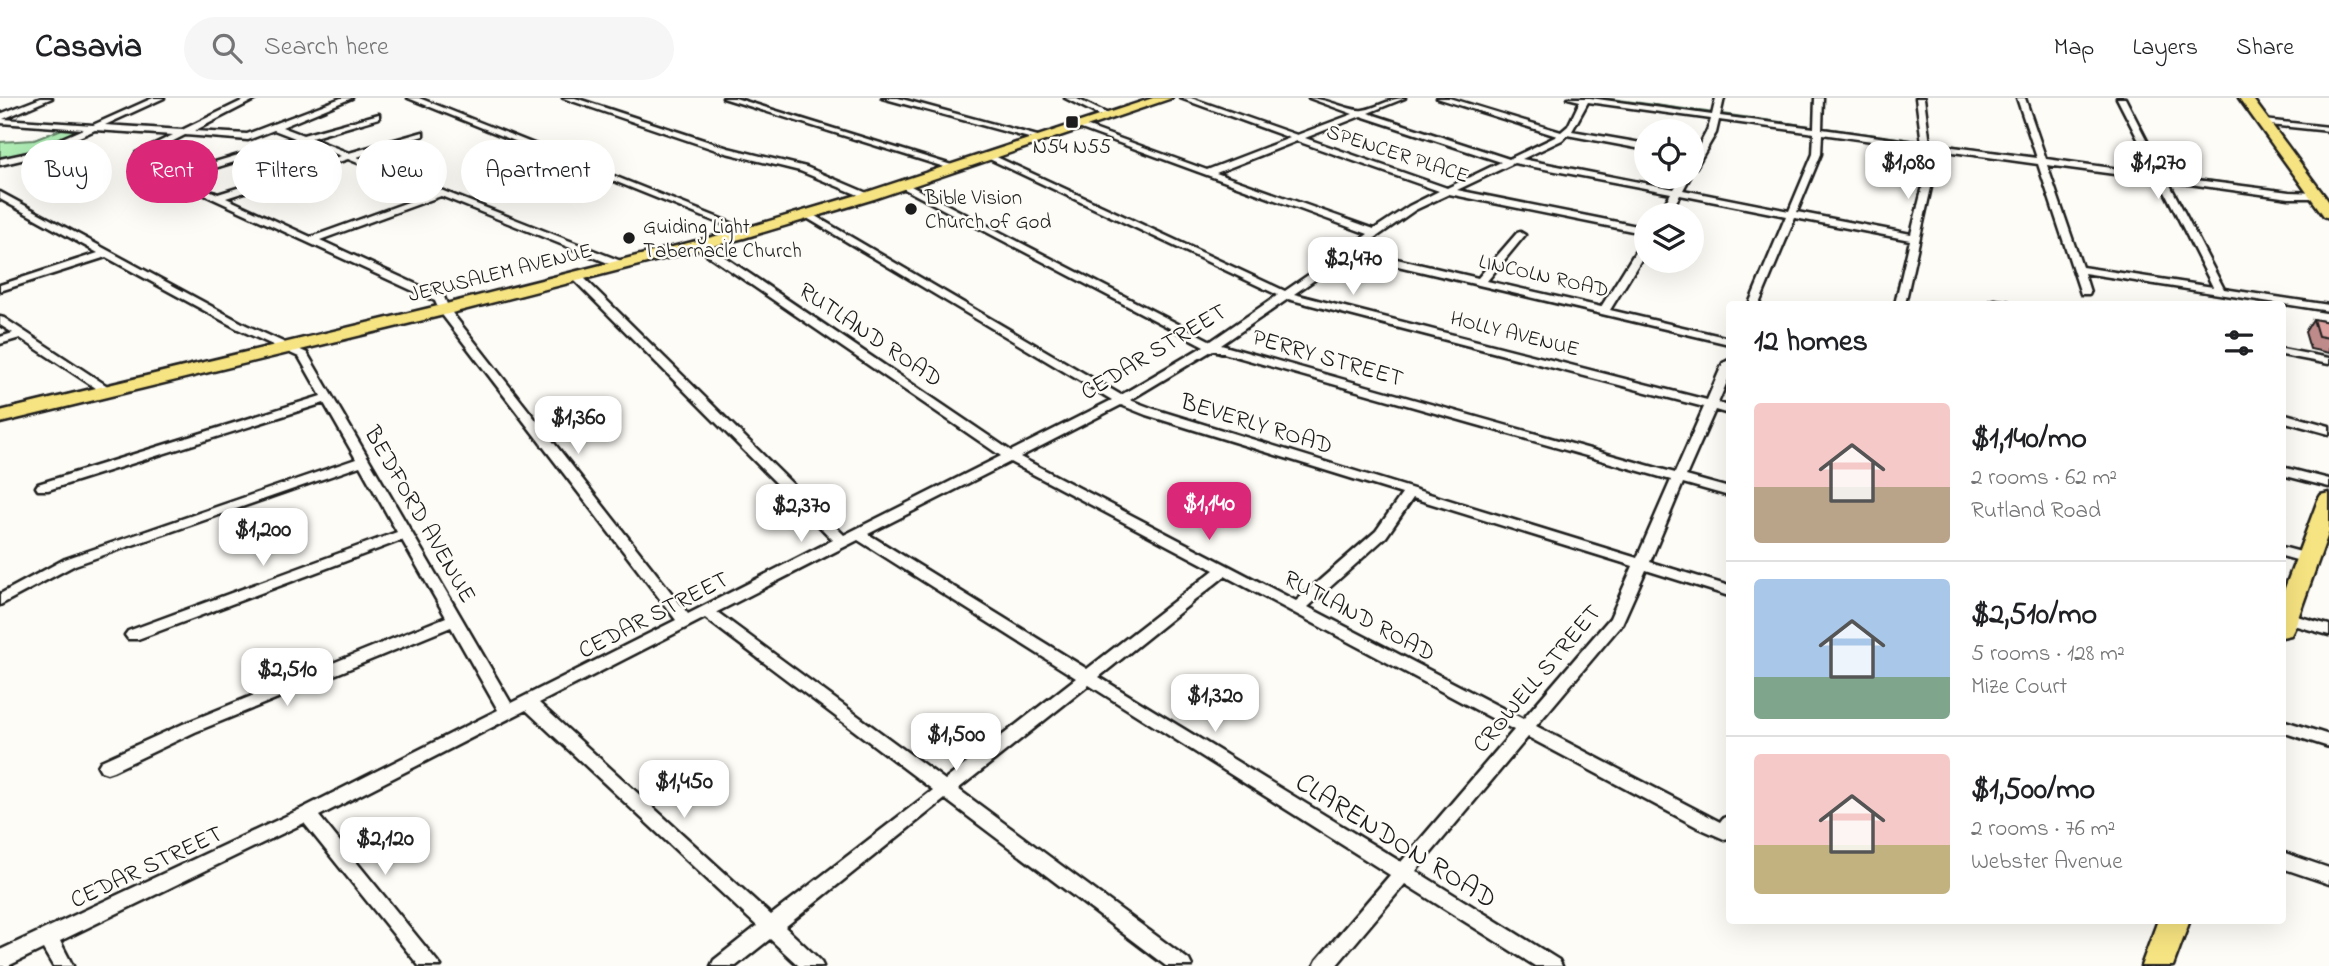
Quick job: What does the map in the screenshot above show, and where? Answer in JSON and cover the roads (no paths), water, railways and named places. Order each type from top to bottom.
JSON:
[{"type":"main road","name":"JERUSALEM AVENUE","points":[[0,417],[444,310],[749,232],[869,196],[1166,98]]},
{"type":"main road","points":[[2245,98],[2323,195],[2329,213]]},
{"type":"main road","points":[[2286,618],[2307,558],[2325,526],[2329,500]]},
{"type":"main road","points":[[2157,966],[2173,924]]},
{"type":"street","points":[[0,119],[48,98]]},
{"type":"street","points":[[5,161],[31,155],[160,98]]},
{"type":"street","points":[[168,140],[254,98]]},
{"type":"street","points":[[0,119],[248,137],[348,98]]},
{"type":"street","points":[[412,98],[749,232]]},
{"type":"street","points":[[567,98],[725,150],[803,169],[869,196]]},
{"type":"street","points":[[727,98],[954,167]]},
{"type":"street","points":[[887,98],[1040,138]]},
{"type":"street","points":[[903,98],[962,117]]},
{"type":"street","points":[[1069,98],[1108,116]]},
{"type":"street","name":"SPENCER PLACE","points":[[1184,98],[1447,191],[1634,228]]},
{"type":"street","points":[[1313,98],[1511,161],[1915,239]]},
{"type":"street","points":[[1207,173],[1401,98]]},
{"type":"street","points":[[1441,98],[1564,133],[1634,145]]},
{"type":"street","points":[[1604,98],[1716,116]]},
{"type":"street","points":[[1704,144],[1712,133],[1720,98]]},
{"type":"street","points":[[1755,301],[1817,154],[1819,98]]},
{"type":"street","points":[[1901,301],[1930,174],[1920,98]]},
{"type":"street","points":[[2021,98],[2085,292]]},
{"type":"street","points":[[2121,98],[2220,290]]},
{"type":"street","points":[[1564,133],[1581,99],[2161,175],[2288,195],[2323,195]]},
{"type":"street","points":[[218,164],[376,116]]},
{"type":"street","points":[[2263,122],[2329,129]]},
{"type":"street","points":[[1077,126],[1375,233]]},
{"type":"street","points":[[275,127],[356,159]]},
{"type":"street","name":"CEDAR STREET","points":[[0,960],[307,814],[1121,400],[1212,346],[1412,208],[1564,133]]},
{"type":"street","points":[[219,197],[419,134]]},
{"type":"street","name":"HOLLY AVENUE","points":[[987,156],[1286,295],[1726,409]]},
{"type":"street","name":"PERRY STREET","points":[[902,184],[1212,346],[1726,491]]},
{"type":"street","points":[[1670,203],[1679,189]]},
{"type":"street","name":"BEDFORD AVENUE","points":[[0,195],[285,349],[303,355],[508,713]]},
{"type":"street","points":[[447,195],[622,265]]},
{"type":"street","points":[[219,197],[440,299],[444,310],[686,622]]},
{"type":"street","points":[[312,240],[414,203]]},
{"type":"street","name":"BEVERLY ROAD","points":[[807,215],[1121,400],[1150,412],[1726,590]]},
{"type":"street","points":[[1480,282],[1520,235]]},
{"type":"street","name":"RUTLAND ROAD","points":[[700,245],[1011,457],[1525,728],[1726,828]]},
{"type":"street","name":"LINCOLN ROAD","points":[[1349,251],[1726,340]]},
{"type":"street","points":[[0,288],[107,253]]},
{"type":"street","points":[[1604,311],[1634,262]]},
{"type":"street","points":[[2077,269],[2329,308]]},
{"type":"street","name":"CLARENDON ROAD","points":[[576,276],[851,538],[1088,677],[1552,966]]},
{"type":"street","points":[[0,320],[109,391]]},
{"type":"street","points":[[0,341],[21,334]]},
{"type":"street","points":[[2286,353],[2329,361]]},
{"type":"street","name":"CROWELL STREET","points":[[1324,966],[1617,620],[1726,370]]},
{"type":"street","points":[[43,487],[327,398]]},
{"type":"street","points":[[2286,418],[2329,430]]},
{"type":"street","points":[[0,600],[70,562],[363,461]]},
{"type":"street","points":[[2286,472],[2329,483]]},
{"type":"street","points":[[1297,608],[1381,534],[1410,492]]},
{"type":"street","points":[[133,635],[404,534]]},
{"type":"street","points":[[2286,552],[2307,558]]},
{"type":"street","points":[[721,966],[1224,570]]},
{"type":"street","points":[[706,611],[1182,966]]},
{"type":"street","points":[[107,766],[189,727],[453,620]]},
{"type":"street","points":[[2286,624],[2329,631]]},
{"type":"street","points":[[529,703],[813,966]]},
{"type":"street","points":[[2286,727],[2329,741]]},
{"type":"street","points":[[307,814],[431,966]]},
{"type":"street","points":[[2286,861],[2329,876]]},
{"type":"street","points":[[48,938],[63,966]]},
{"type":"place","name":"N54 N55","points":[[1072,122]]},
{"type":"place","name":"Bible Vision Church of God","points":[[911,209]]},
{"type":"place","name":"Guiding Light Tabernacle Church","points":[[629,238]]}]
